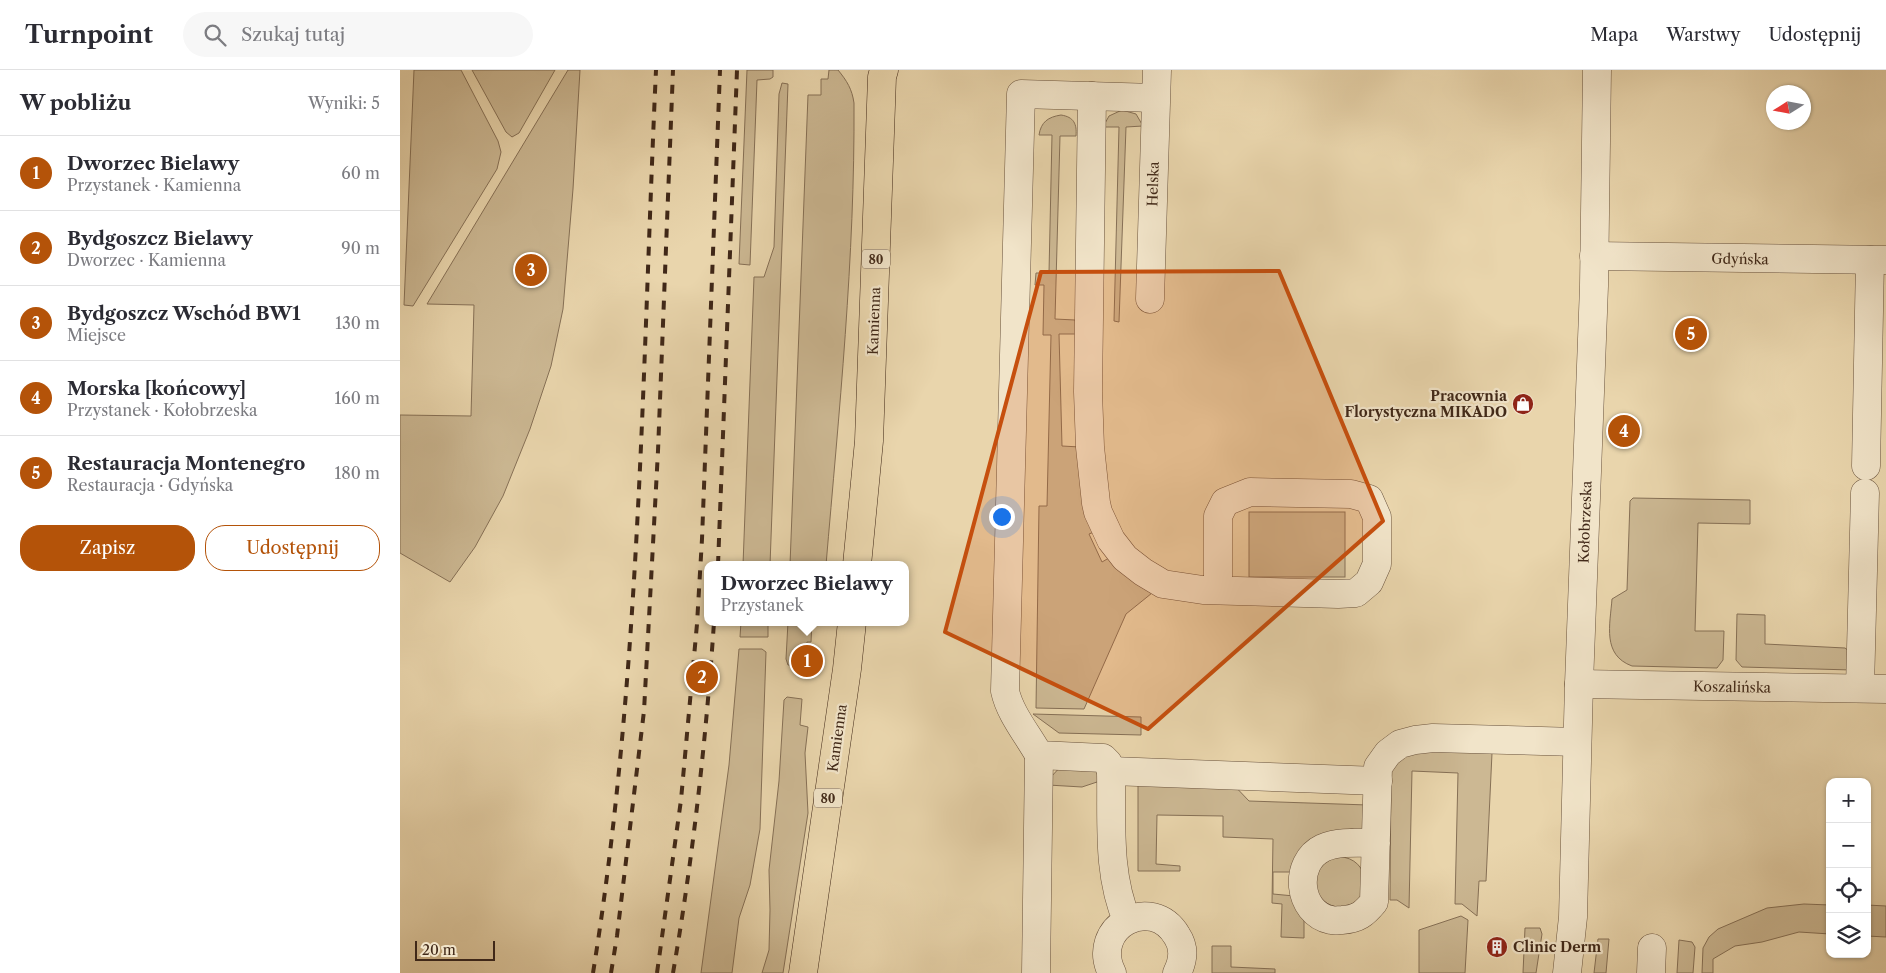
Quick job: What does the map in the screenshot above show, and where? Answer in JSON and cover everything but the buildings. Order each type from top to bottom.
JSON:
[{"type":"main road","name":"Kamienna","points":[[857,561],[869,441],[882,72]]},
{"type":"main road","name":"Kamienna","points":[[803,973],[846,679],[852,626]]},
{"type":"street","name":"Helska","points":[[1150,299],[1157,70]]},
{"type":"street","name":"Kołobrzeska","points":[[1568,973],[1573,919],[1577,742],[1594,256],[1596,70]]},
{"type":"street","points":[[1036,973],[1039,755],[1020,722],[1008,706],[1005,691],[1021,94],[1155,98]]},
{"type":"street","points":[[1092,96],[1088,392],[1092,481],[1098,512],[1111,540],[1125,558],[1163,584],[1203,590],[1356,593],[1369,582],[1377,564],[1377,517],[1369,499],[1351,494],[1250,492],[1225,502],[1218,516],[1218,590]]},
{"type":"street","name":"Gdyńska","points":[[1594,256],[1878,260]]},
{"type":"street","points":[[1866,466],[1878,260]]},
{"type":"street","points":[[1865,493],[1873,688]]},
{"type":"street","name":"Koszalińska","points":[[1579,684],[1873,688]]},
{"type":"street","points":[[1376,843],[1378,767],[1388,753],[1400,744],[1433,738],[1577,742]]},
{"type":"street","points":[[1039,755],[1103,758],[1108,763],[1111,771],[1114,882],[1126,920]]},
{"type":"street","points":[[1111,771],[1378,781]]},
{"type":"street","points":[[1112,973],[1107,959],[1109,941],[1119,926],[1126,920],[1135,917],[1153,917],[1170,925],[1180,940],[1182,949],[1182,958],[1177,973]]},
{"type":"highlighted area","points":[[1279,271],[1383,521],[1148,729],[945,632],[1041,272]]},
{"type":"shaded area","points":[[414,70],[461,70],[498,141],[501,152],[497,169],[413,306],[404,305]]},
{"type":"shaded area","points":[[472,70],[555,70],[519,133],[512,137],[506,132]]},
{"type":"shaded area","points":[[568,70],[580,70],[563,309],[551,366],[530,429],[503,496],[475,547],[450,582],[400,553],[400,415],[471,416],[474,305],[427,304]]},
{"type":"shaded area","points":[[747,70],[773,70],[773,77],[770,79],[757,80],[750,265],[739,264]]},
{"type":"shaded area","points":[[829,70],[838,70],[850,89],[854,103],[852,219],[841,392],[826,561],[790,561],[808,95],[821,95],[821,79],[828,79]]},
{"type":"shaded area","points":[[782,83],[788,84],[770,561],[743,561],[754,277],[764,277],[774,247],[779,94]]},
{"type":"shaded area","points":[[1122,110],[1136,114],[1143,126],[1126,127],[1119,322],[1114,321],[1119,127],[1103,127],[1109,116]]},
{"type":"shaded area","points":[[1061,115],[1072,119],[1075,125],[1076,136],[1060,136],[1055,319],[1075,320],[1079,334],[1059,334],[1062,446],[1080,447],[1097,531],[1089,534],[1102,562],[1114,555],[1157,589],[1126,614],[1084,709],[1036,708],[1039,506],[1047,506],[1051,335],[1043,335],[1044,285],[1035,285],[1036,273],[1049,273],[1052,135],[1039,135],[1041,127],[1046,121]]},
{"type":"shaded area","points":[[1633,498],[1750,500],[1750,524],[1698,523],[1695,631],[1724,631],[1723,660],[1717,668],[1632,666],[1622,661],[1612,647],[1610,629],[1612,599],[1627,590],[1630,501]]},
{"type":"shaded area","points":[[1249,512],[1345,512],[1345,577],[1249,577]]},
{"type":"shaded area","points":[[1737,614],[1765,615],[1765,644],[1845,648],[1853,654],[1852,670],[1742,667],[1736,660]]},
{"type":"shaded area","points":[[741,626],[768,626],[768,637],[740,637]]},
{"type":"shaded area","points":[[788,626],[812,626],[811,642],[807,642],[804,667],[788,665],[786,659]]},
{"type":"shaded area","points":[[739,649],[762,649],[766,652],[760,829],[750,885],[739,918],[732,973],[701,973],[729,765]]},
{"type":"shaded area","points":[[787,697],[802,699],[800,725],[808,727],[805,753],[808,813],[783,973],[762,973],[769,950],[769,870],[779,781],[784,700]]},
{"type":"shaded area","points":[[1033,714],[1141,717],[1141,735],[1059,733]]},
{"type":"shaded area","points":[[1411,751],[1492,753],[1486,881],[1479,881],[1477,916],[1462,904],[1455,904],[1458,773],[1412,771],[1409,908],[1397,900],[1390,900],[1391,764]]},
{"type":"shaded area","points":[[1094,762],[1100,781],[1082,787],[1048,785],[1050,778],[1063,764]]},
{"type":"shaded area","points":[[1138,777],[1229,780],[1249,801],[1368,805],[1367,832],[1352,829],[1328,833],[1296,872],[1273,872],[1273,894],[1294,896],[1304,912],[1304,938],[1281,937],[1282,904],[1272,903],[1273,839],[1223,837],[1223,816],[1157,815],[1156,864],[1180,866],[1180,871],[1138,871]]},
{"type":"shaded area","points":[[1335,857],[1345,857],[1358,864],[1365,877],[1365,887],[1358,900],[1345,907],[1335,907],[1326,903],[1319,896],[1315,887],[1315,877],[1319,868],[1326,861]]},
{"type":"shaded area","points":[[1804,904],[1826,905],[1826,934],[1799,932],[1762,942],[1735,946],[1713,959],[1713,973],[1702,973],[1703,948],[1709,937],[1718,929],[1767,908]]},
{"type":"shaded area","points":[[1871,905],[1886,906],[1886,937],[1871,936]]},
{"type":"shaded area","points":[[1461,916],[1468,920],[1465,973],[1419,973],[1419,930]]},
{"type":"shaded area","points":[[1525,928],[1540,928],[1542,934],[1536,973],[1523,973]]},
{"type":"shaded area","points":[[1598,939],[1609,939],[1606,973],[1594,973]]},
{"type":"shaded area","points":[[1679,940],[1692,942],[1695,947],[1693,973],[1677,973]]},
{"type":"shaded area","points":[[1212,946],[1231,946],[1231,967],[1275,969],[1275,973],[1212,973]]},
{"type":"railway","points":[[593,973],[609,861],[621,749],[630,636],[643,409],[656,70]]},
{"type":"railway","points":[[611,973],[644,711],[658,451],[673,70]]},
{"type":"railway","points":[[657,973],[681,800],[697,624],[720,70]]},
{"type":"railway","points":[[718,561],[737,70]]},
{"type":"railway","points":[[673,973],[687,886],[698,798],[714,626]]},
{"type":"place","name":"Bydgoszcz Wschód BW1","points":[[531,270]]},
{"type":"place","name":"Restauracja Montenegro","points":[[1691,334]]},
{"type":"place","name":"Pracownia Florystyczna MIKADO","points":[[1523,404]]},
{"type":"place","name":"Morska [końcowy]","points":[[1624,431]]},
{"type":"place","name":"Dworzec Bielawy","points":[[807,661]]},
{"type":"place","name":"Bydgoszcz Bielawy","points":[[702,677]]},
{"type":"place","name":"Clinic Derm","points":[[1497,947]]}]
